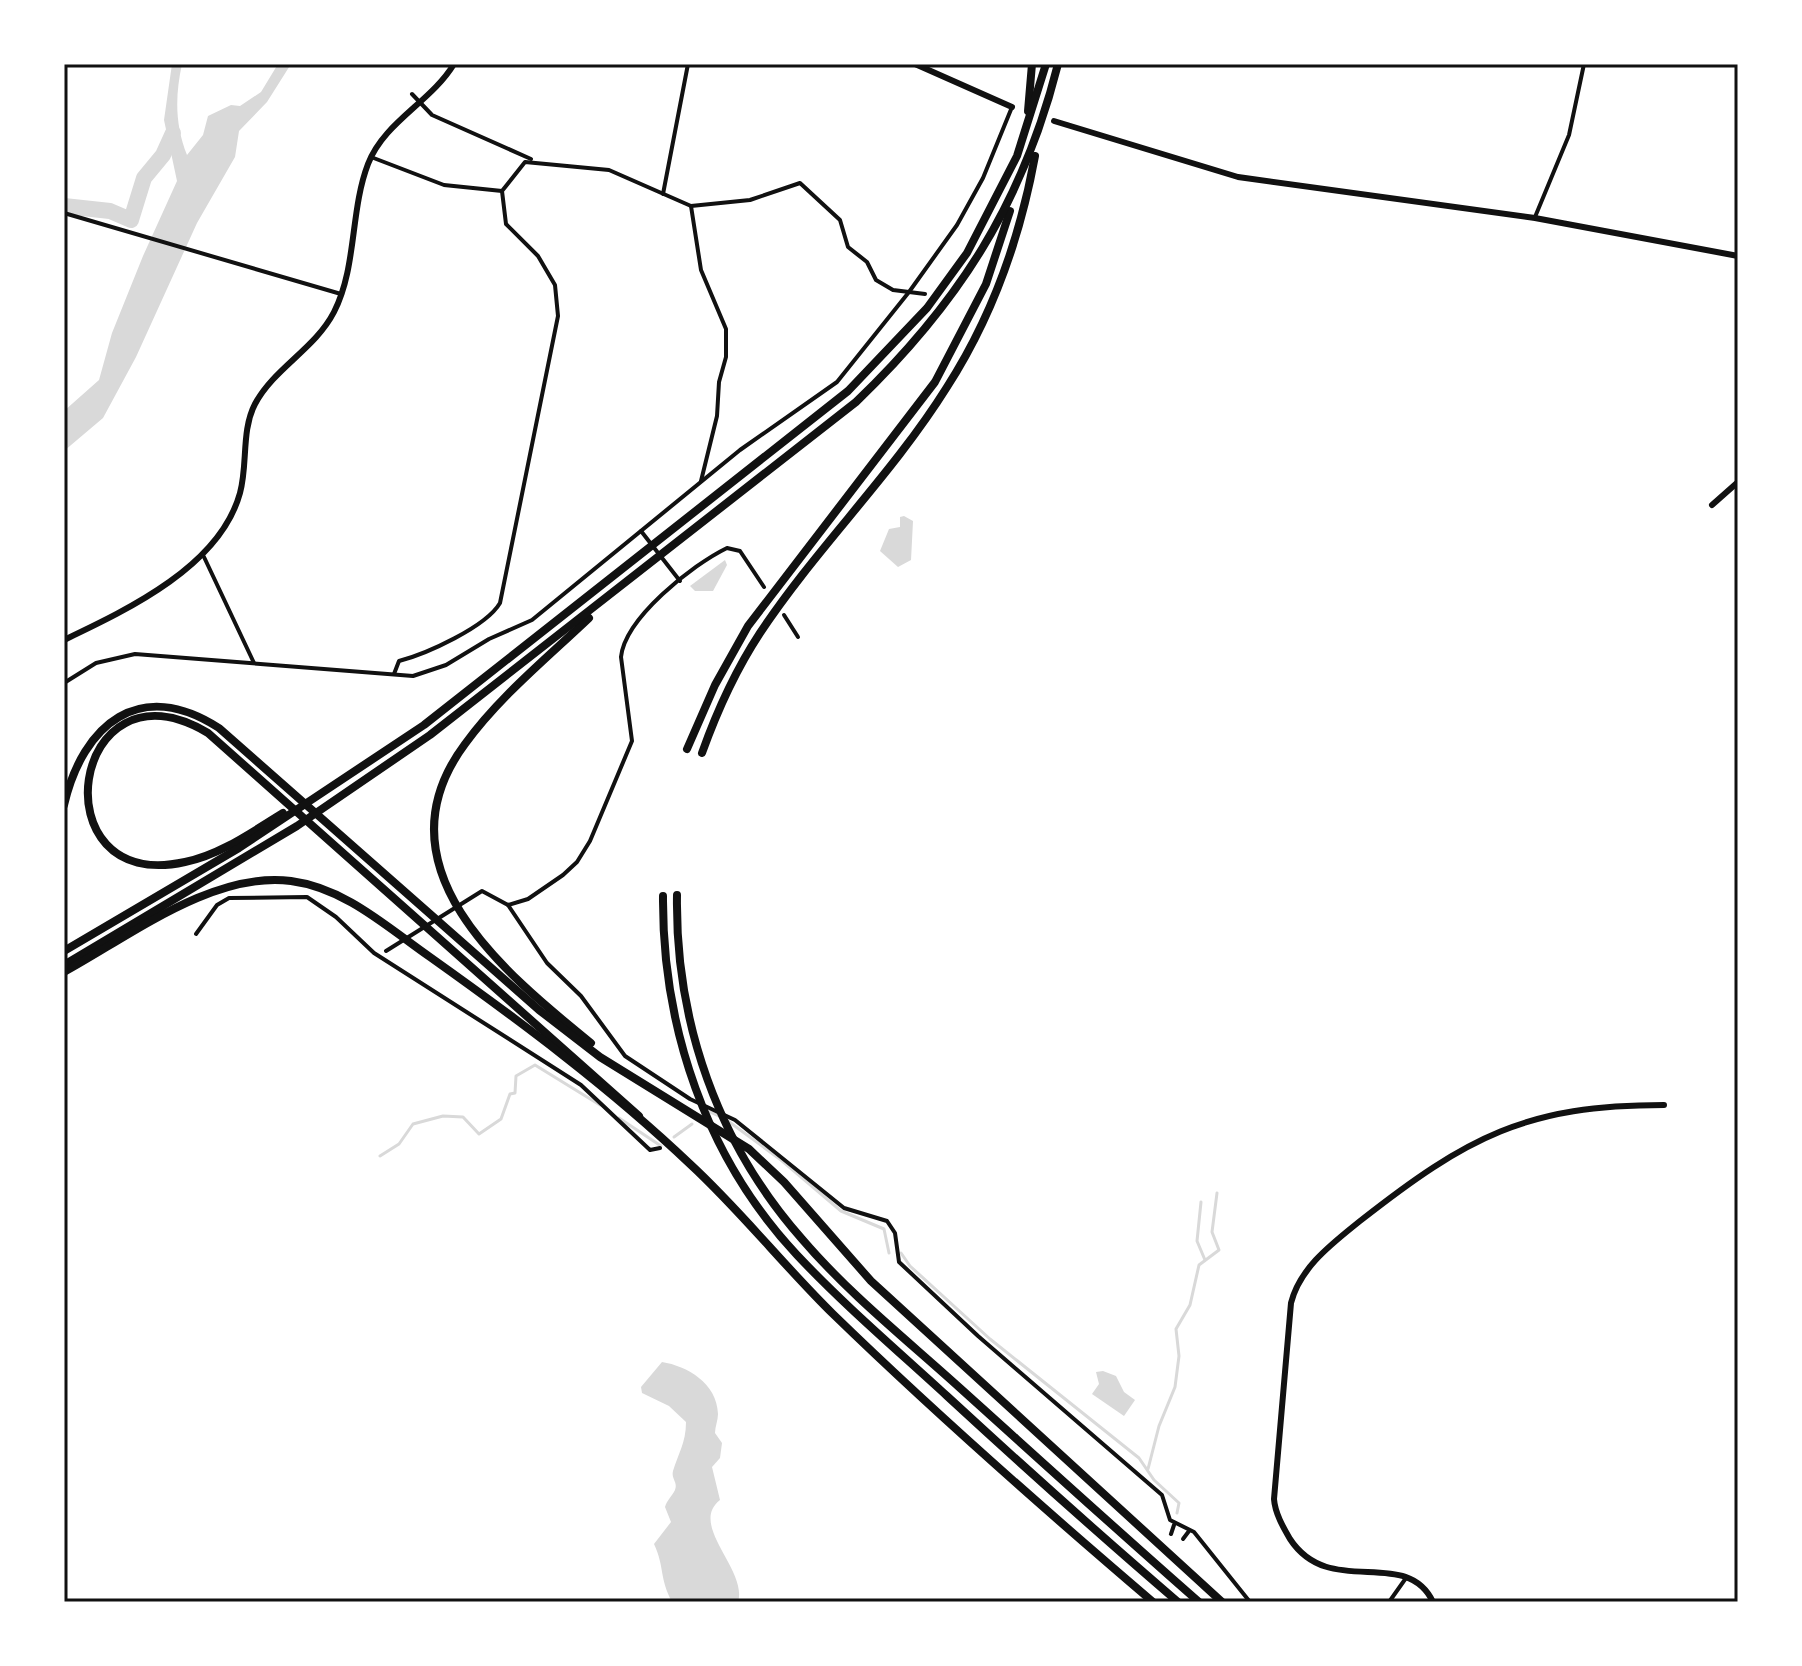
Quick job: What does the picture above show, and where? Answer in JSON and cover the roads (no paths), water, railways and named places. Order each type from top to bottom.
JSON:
[{"type":"highway","points":[[687,749],[715,685],[754,617],[898,435],[955,349],[986,284],[1018,177],[1032,64]]},
{"type":"highway","points":[[702,753],[727,691],[759,634],[908,443],[965,356],[1011,252],[1037,144],[1045,64]]},
{"type":"highway","points":[[64,951],[424,725],[817,418],[877,364],[949,280],[985,222],[1017,156],[1045,64]]},
{"type":"highway","points":[[64,965],[297,826],[442,726],[856,402],[936,318],[978,259],[1016,191],[1042,122],[1058,64]]},
{"type":"highway","points":[[621,587],[482,722],[463,746],[444,783],[435,826],[446,891],[477,938],[557,1015],[641,1083]]},
{"type":"highway","points":[[64,805],[81,756],[110,722],[127,712],[150,707],[172,707],[196,715],[244,748],[539,1010],[641,1083],[749,1149],[771,1168],[871,1281],[1222,1602]]},
{"type":"highway","points":[[285,815],[198,859],[174,864],[150,864],[121,855],[103,840],[88,813],[86,782],[91,759],[101,744],[133,721],[154,717],[175,718],[208,733],[538,1023],[693,1166],[832,1313],[912,1389],[1153,1602]]},
{"type":"highway","points":[[64,972],[192,901],[229,886],[271,880],[317,887],[373,915],[469,985],[647,1125]]},
{"type":"highway","points":[[677,895],[682,985],[703,1068],[723,1121],[751,1172],[782,1217],[826,1266],[1199,1602]]},
{"type":"highway","points":[[663,896],[667,986],[689,1072],[739,1178],[775,1229],[820,1278],[1178,1602]]},
{"type":"main road","points":[[64,640],[175,578],[204,557],[219,539],[235,509],[244,476],[247,428],[255,404],[271,382],[317,336],[341,294],[371,157],[389,132],[438,86],[454,64]]},
{"type":"main road","points":[[915,64],[1012,107]]},
{"type":"main road","points":[[1054,121],[1238,177],[1535,218],[1738,256]]},
{"type":"main road","points":[[1712,505],[1738,482]]},
{"type":"main road","points":[[1433,1602],[1422,1586],[1407,1577],[1320,1567],[1298,1551],[1274,1506],[1291,1303],[1300,1280],[1335,1240],[1434,1166],[1476,1140],[1530,1120],[1582,1108],[1664,1105]]},
{"type":"street","points":[[663,194],[688,64]]},
{"type":"street","points":[[1535,218],[1569,135],[1580,98],[1584,64]]},
{"type":"street","points":[[412,94],[432,115],[537,163]]},
{"type":"street","points":[[64,683],[96,663],[135,654],[394,674],[427,673],[532,620],[643,534],[701,481],[837,382],[909,292],[957,225],[983,178],[1012,107]]},
{"type":"street","points":[[371,157],[444,185],[502,191]]},
{"type":"street","points":[[394,674],[399,661],[439,648],[500,603],[558,304],[549,271],[506,224],[502,191],[525,162],[609,170],[691,206],[750,200],[800,183],[840,220],[848,247],[867,262],[876,280],[909,292],[925,294]]},
{"type":"street","points":[[691,206],[701,270],[726,329],[726,357],[719,382],[717,416],[701,481]]},
{"type":"street","points":[[64,213],[341,294]]},
{"type":"street","points":[[643,534],[679,579]]},
{"type":"street","points":[[508,905],[528,899],[563,875],[577,862],[590,841],[632,741],[622,644],[633,624],[679,579],[721,551],[734,547],[764,587]]},
{"type":"street","points":[[204,557],[255,664]]},
{"type":"street","points":[[784,615],[798,637]]},
{"type":"street","points":[[386,951],[482,891],[508,905],[547,963],[581,996],[625,1056],[690,1099],[732,1121],[844,1208],[887,1221],[895,1233],[899,1262],[978,1336],[1162,1495],[1174,1525],[1171,1534]]},
{"type":"street","points":[[196,934],[217,905],[229,898],[307,897],[336,917],[374,953],[581,1085],[650,1150],[660,1148]]},
{"type":"street","points":[[1174,1525],[1194,1532],[1250,1602]]},
{"type":"street","points":[[1183,1539],[1189,1531]]},
{"type":"street","points":[[1389,1602],[1407,1577]]},
{"type":"waterway","points":[[64,206],[110,211],[131,220],[144,178],[163,155],[173,133]]},
{"type":"waterway","points":[[380,1156],[399,1144],[413,1124],[443,1116],[463,1117],[479,1134],[501,1119],[510,1094],[515,1093],[516,1076],[535,1065],[600,1105]]},
{"type":"waterway","points":[[710,1112],[721,1117]]},
{"type":"waterway","points":[[619,1118],[661,1146]]},
{"type":"waterway","points":[[728,1121],[781,1160],[841,1211],[884,1229],[889,1253]]},
{"type":"waterway","points":[[674,1137],[692,1124]]},
{"type":"waterway","points":[[1148,1469],[1159,1426],[1175,1387],[1179,1356],[1176,1329],[1190,1305],[1199,1265],[1219,1250],[1212,1232],[1217,1193]]},
{"type":"waterway","points":[[1201,1202],[1197,1241],[1205,1260]]},
{"type":"waterway","points":[[901,1253],[910,1266],[990,1339],[1139,1458],[1154,1480],[1179,1503],[1177,1513]]}]
